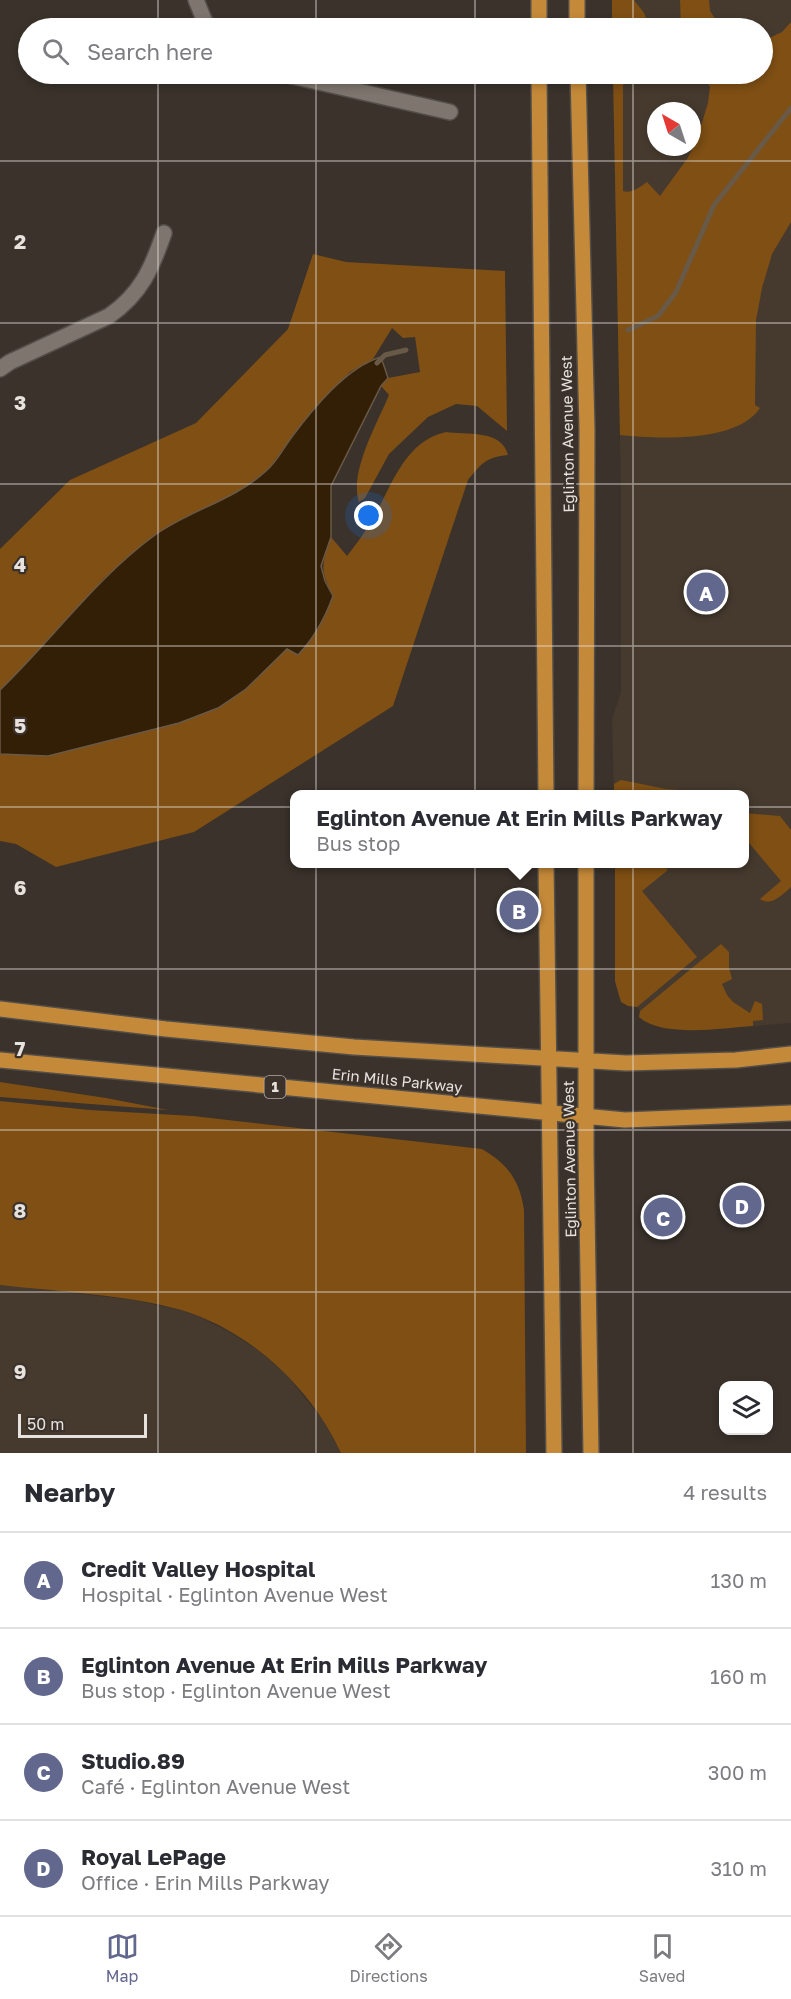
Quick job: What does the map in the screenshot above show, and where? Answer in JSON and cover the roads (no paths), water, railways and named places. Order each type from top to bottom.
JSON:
[{"type":"main road","points":[[539,0],[539,18]]},
{"type":"main road","points":[[577,0],[578,18]]},
{"type":"main road","name":"Eglinton Avenue West","points":[[539,84],[546,790]]},
{"type":"main road","name":"Eglinton Avenue West","points":[[578,84],[588,429],[586,790]]},
{"type":"main road","name":"Eglinton Avenue West","points":[[546,868],[554,1453]]},
{"type":"main road","name":"Eglinton Avenue West","points":[[586,868],[591,1453]]},
{"type":"main road","name":"Erin Mills Parkway","points":[[0,1009],[166,1029],[354,1047],[549,1059],[626,1063],[725,1060],[791,1054]]},
{"type":"main road","name":"Erin Mills Parkway","points":[[0,1060],[625,1120],[791,1113]]},
{"type":"street","points":[[196,0],[203,18]]},
{"type":"street","points":[[327,84],[450,112]]},
{"type":"street","points":[[0,369],[123,307],[136,293],[153,266],[165,233]]},
{"type":"waterway","points":[[628,330],[658,316],[676,292],[714,205],[791,108]]},
{"type":"waterway","points":[[377,363],[385,355],[406,350]]},
{"type":"place","name":"Credit Valley Hospital","points":[[706,592]]},
{"type":"place","name":"Eglinton Avenue At Erin Mills Parkway","points":[[519,910]]},
{"type":"place","name":"Royal LePage","points":[[742,1205]]},
{"type":"place","name":"Studio.89","points":[[663,1217]]}]
